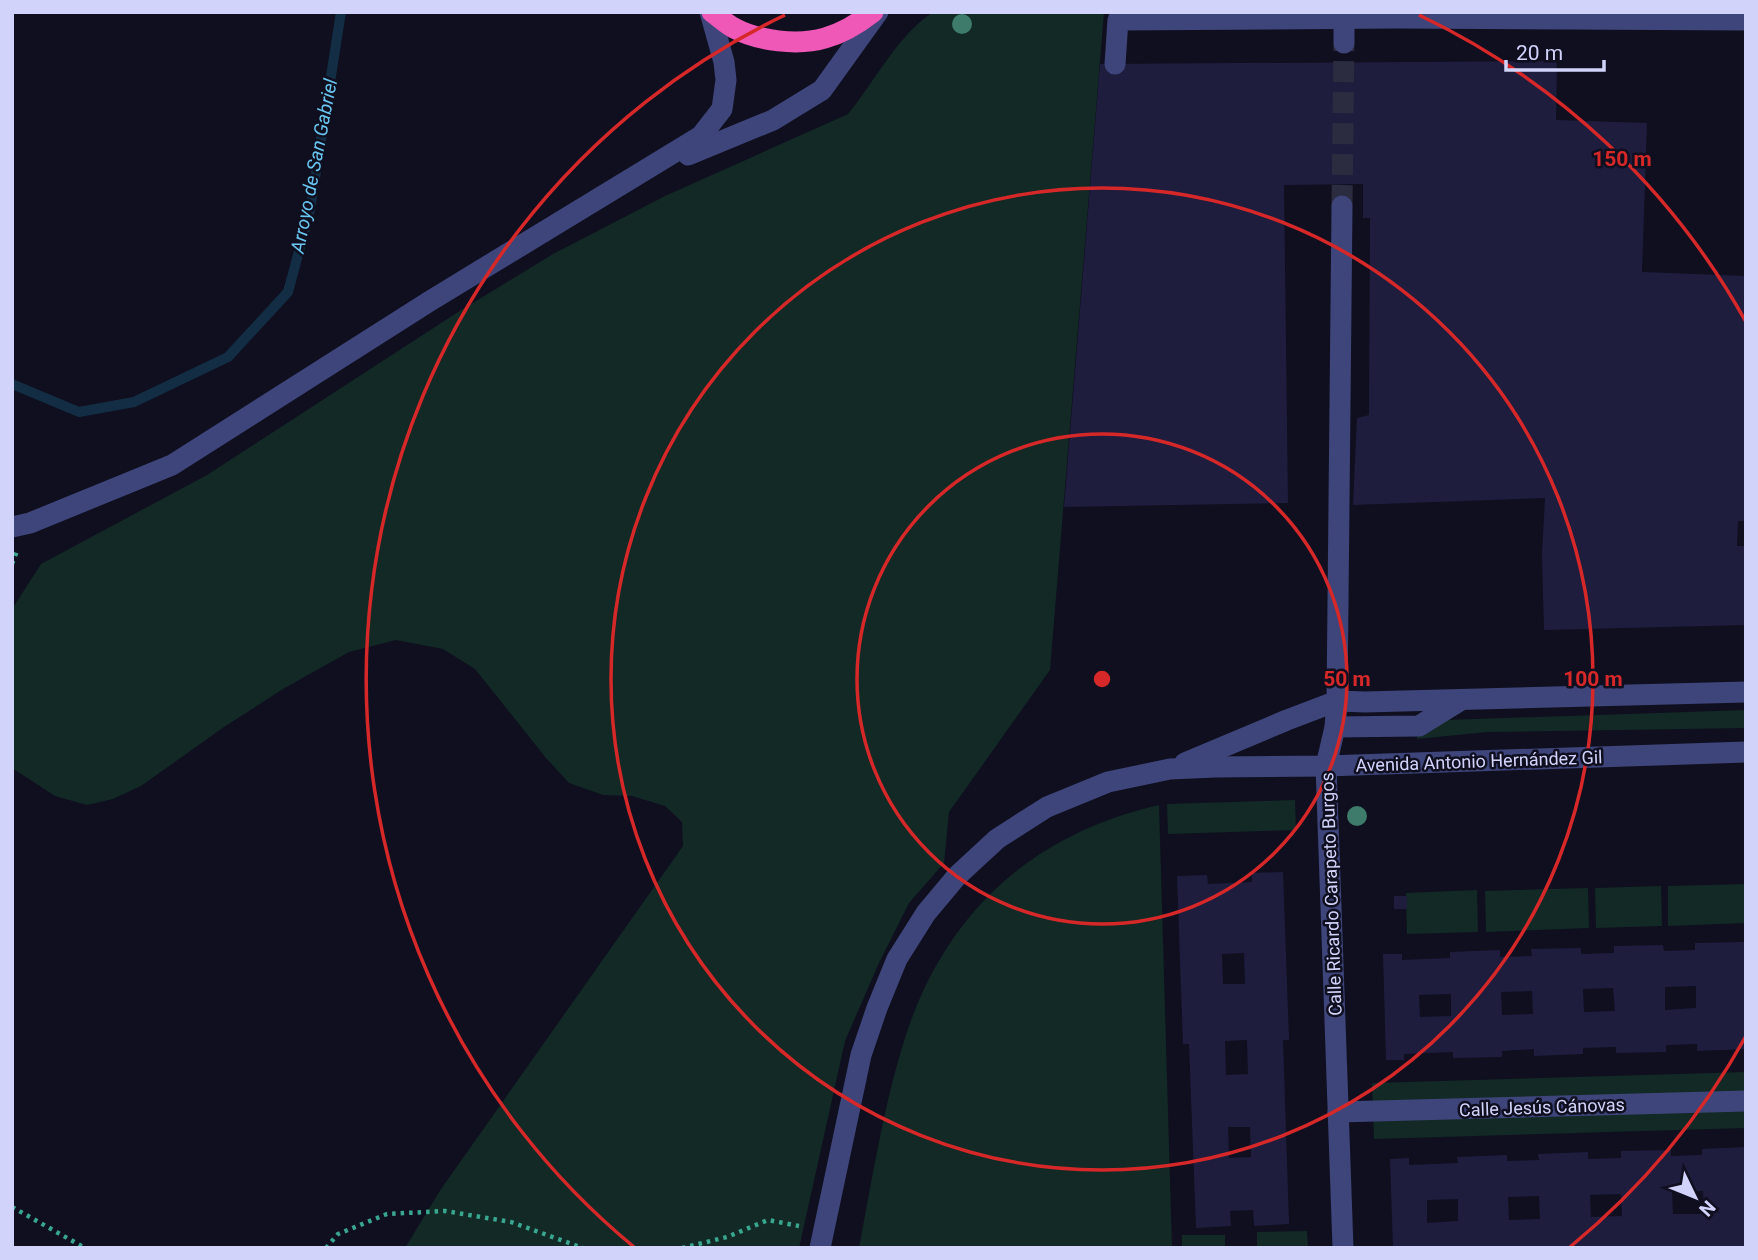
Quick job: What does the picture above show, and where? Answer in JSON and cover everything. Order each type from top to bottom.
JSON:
[{"type":"highway","points":[[711,12],[734,28],[763,39],[793,42],[824,39],[857,25],[873,12]]},
{"type":"street","points":[[12,527],[30,523],[172,465],[430,300],[701,136],[722,109],[726,80],[711,12]]},
{"type":"street","points":[[638,176],[773,120],[822,90],[878,12]]},
{"type":"street","points":[[1115,64],[1118,20],[1344,14],[1746,19]]},
{"type":"street","points":[[1344,14],[1344,43]]},
{"type":"street","name":"Calle Ricardo Carapeto Burgos","points":[[1342,206],[1337,701],[1335,727],[1326,766],[1343,1248]]},
{"type":"street","name":"Avenida Antonio Hernández Gil","points":[[1170,769],[1337,701],[1746,692]]},
{"type":"street","points":[[1335,727],[1419,726],[1463,699]]},
{"type":"street","name":"Avenida Antonio Hernández Gil","points":[[822,1239],[865,1043],[897,959],[926,913],[957,876],[997,839],[1047,807],[1108,782],[1170,769],[1746,752]]},
{"type":"street","name":"Calle Jesús Cánovas","points":[[1338,1112],[1746,1101]]},
{"type":"path","points":[[12,1207],[85,1248]]},
{"type":"path","points":[[326,1248],[338,1234],[387,1214],[445,1211],[511,1223],[583,1248]]},
{"type":"path","points":[[682,1248],[727,1237],[768,1220],[822,1239]]},
{"type":"green space","points":[[933,12],[1104,12],[1050,670],[949,812],[944,863],[909,903],[845,1041],[799,1248],[405,1248],[441,1189],[683,846],[682,822],[665,806],[632,796],[603,795],[569,783],[475,669],[443,649],[396,640],[349,652],[283,689],[141,786],[113,799],[87,805],[55,796],[12,768],[12,609],[41,564],[207,475],[458,312],[553,254],[665,196],[848,114],[897,46]]},
{"type":"green space","points":[[1746,710],[1746,728],[1487,732],[1417,739],[1417,736],[1446,720]]},
{"type":"green space","points":[[1295,800],[1296,830],[1168,834],[1167,804]]},
{"type":"green space","points":[[1159,805],[1172,1248],[859,1248],[880,1136],[909,1026],[927,983],[949,945],[974,911],[1004,881],[1037,856],[1074,835],[1115,818]]},
{"type":"green space","points":[[1746,884],[1746,923],[1668,926],[1668,886]]},
{"type":"green space","points":[[1661,886],[1662,926],[1596,928],[1595,888]]},
{"type":"green space","points":[[1588,888],[1589,928],[1486,932],[1485,891]]},
{"type":"green space","points":[[1477,890],[1478,932],[1407,934],[1406,893]]},
{"type":"green space","points":[[1746,1072],[1746,1128],[1374,1139],[1372,1083]]},
{"type":"green space","points":[[1307,1231],[1308,1248],[1257,1248],[1257,1232]]},
{"type":"green space","points":[[1182,1235],[1225,1235],[1225,1248],[1182,1248]]},
{"type":"building","points":[[1557,61],[1556,120],[1647,123],[1642,272],[1746,276],[1746,521],[1738,521],[1737,546],[1746,546],[1746,625],[1544,630],[1542,554],[1545,498],[1353,505],[1357,418],[1369,415],[1370,218],[1363,218],[1363,184],[1284,185],[1288,503],[1064,507],[1100,64]]},
{"type":"building","points":[[1283,872],[1289,1040],[1283,1040],[1289,1224],[1254,1226],[1253,1210],[1230,1211],[1231,1226],[1196,1228],[1189,1044],[1183,1044],[1177,876],[1207,875],[1208,884],[1252,882],[1252,873]],"holes":[[[1244,953],[1245,984],[1223,984],[1222,954]],[[1247,1040],[1248,1074],[1226,1075],[1225,1041]],[[1228,1127],[1250,1127],[1251,1157],[1229,1158]]]},
{"type":"building","points":[[1394,896],[1407,896],[1407,909],[1394,909]]},
{"type":"building","points":[[1745,942],[1746,1049],[1697,1051],[1697,1044],[1666,1045],[1666,1052],[1616,1053],[1616,1047],[1583,1048],[1583,1054],[1534,1056],[1534,1049],[1502,1051],[1502,1057],[1453,1058],[1453,1052],[1404,1054],[1404,1060],[1386,1060],[1383,954],[1402,954],[1402,960],[1450,958],[1450,952],[1500,950],[1500,957],[1532,956],[1531,949],[1581,948],[1581,954],[1614,953],[1614,946],[1663,945],[1664,951],[1695,950],[1695,943]],"holes":[[[1696,986],[1696,1008],[1665,1010],[1665,987]],[[1613,988],[1615,1011],[1584,1012],[1583,989]],[[1532,991],[1533,1014],[1502,1015],[1501,992]],[[1451,994],[1451,1016],[1420,1017],[1419,995]]]},
{"type":"building","points":[[1746,1147],[1746,1248],[1393,1248],[1390,1159],[1409,1158],[1409,1165],[1458,1163],[1457,1157],[1507,1155],[1507,1161],[1539,1160],[1538,1154],[1588,1152],[1588,1159],[1621,1158],[1621,1151],[1671,1150],[1671,1156],[1702,1155],[1702,1149]],"holes":[[[1703,1191],[1704,1214],[1673,1214],[1672,1192]],[[1621,1194],[1622,1216],[1591,1217],[1590,1195]],[[1539,1196],[1540,1219],[1509,1220],[1508,1197]],[[1458,1199],[1458,1221],[1427,1223],[1427,1200]]]},
{"type":"waterway","name":"Arroyo de San Gabriel","points":[[12,384],[79,412],[134,402],[228,357],[288,292],[310,210],[341,12]]},
{"type":"tunnel","points":[[1342,206],[1344,43]]}]
